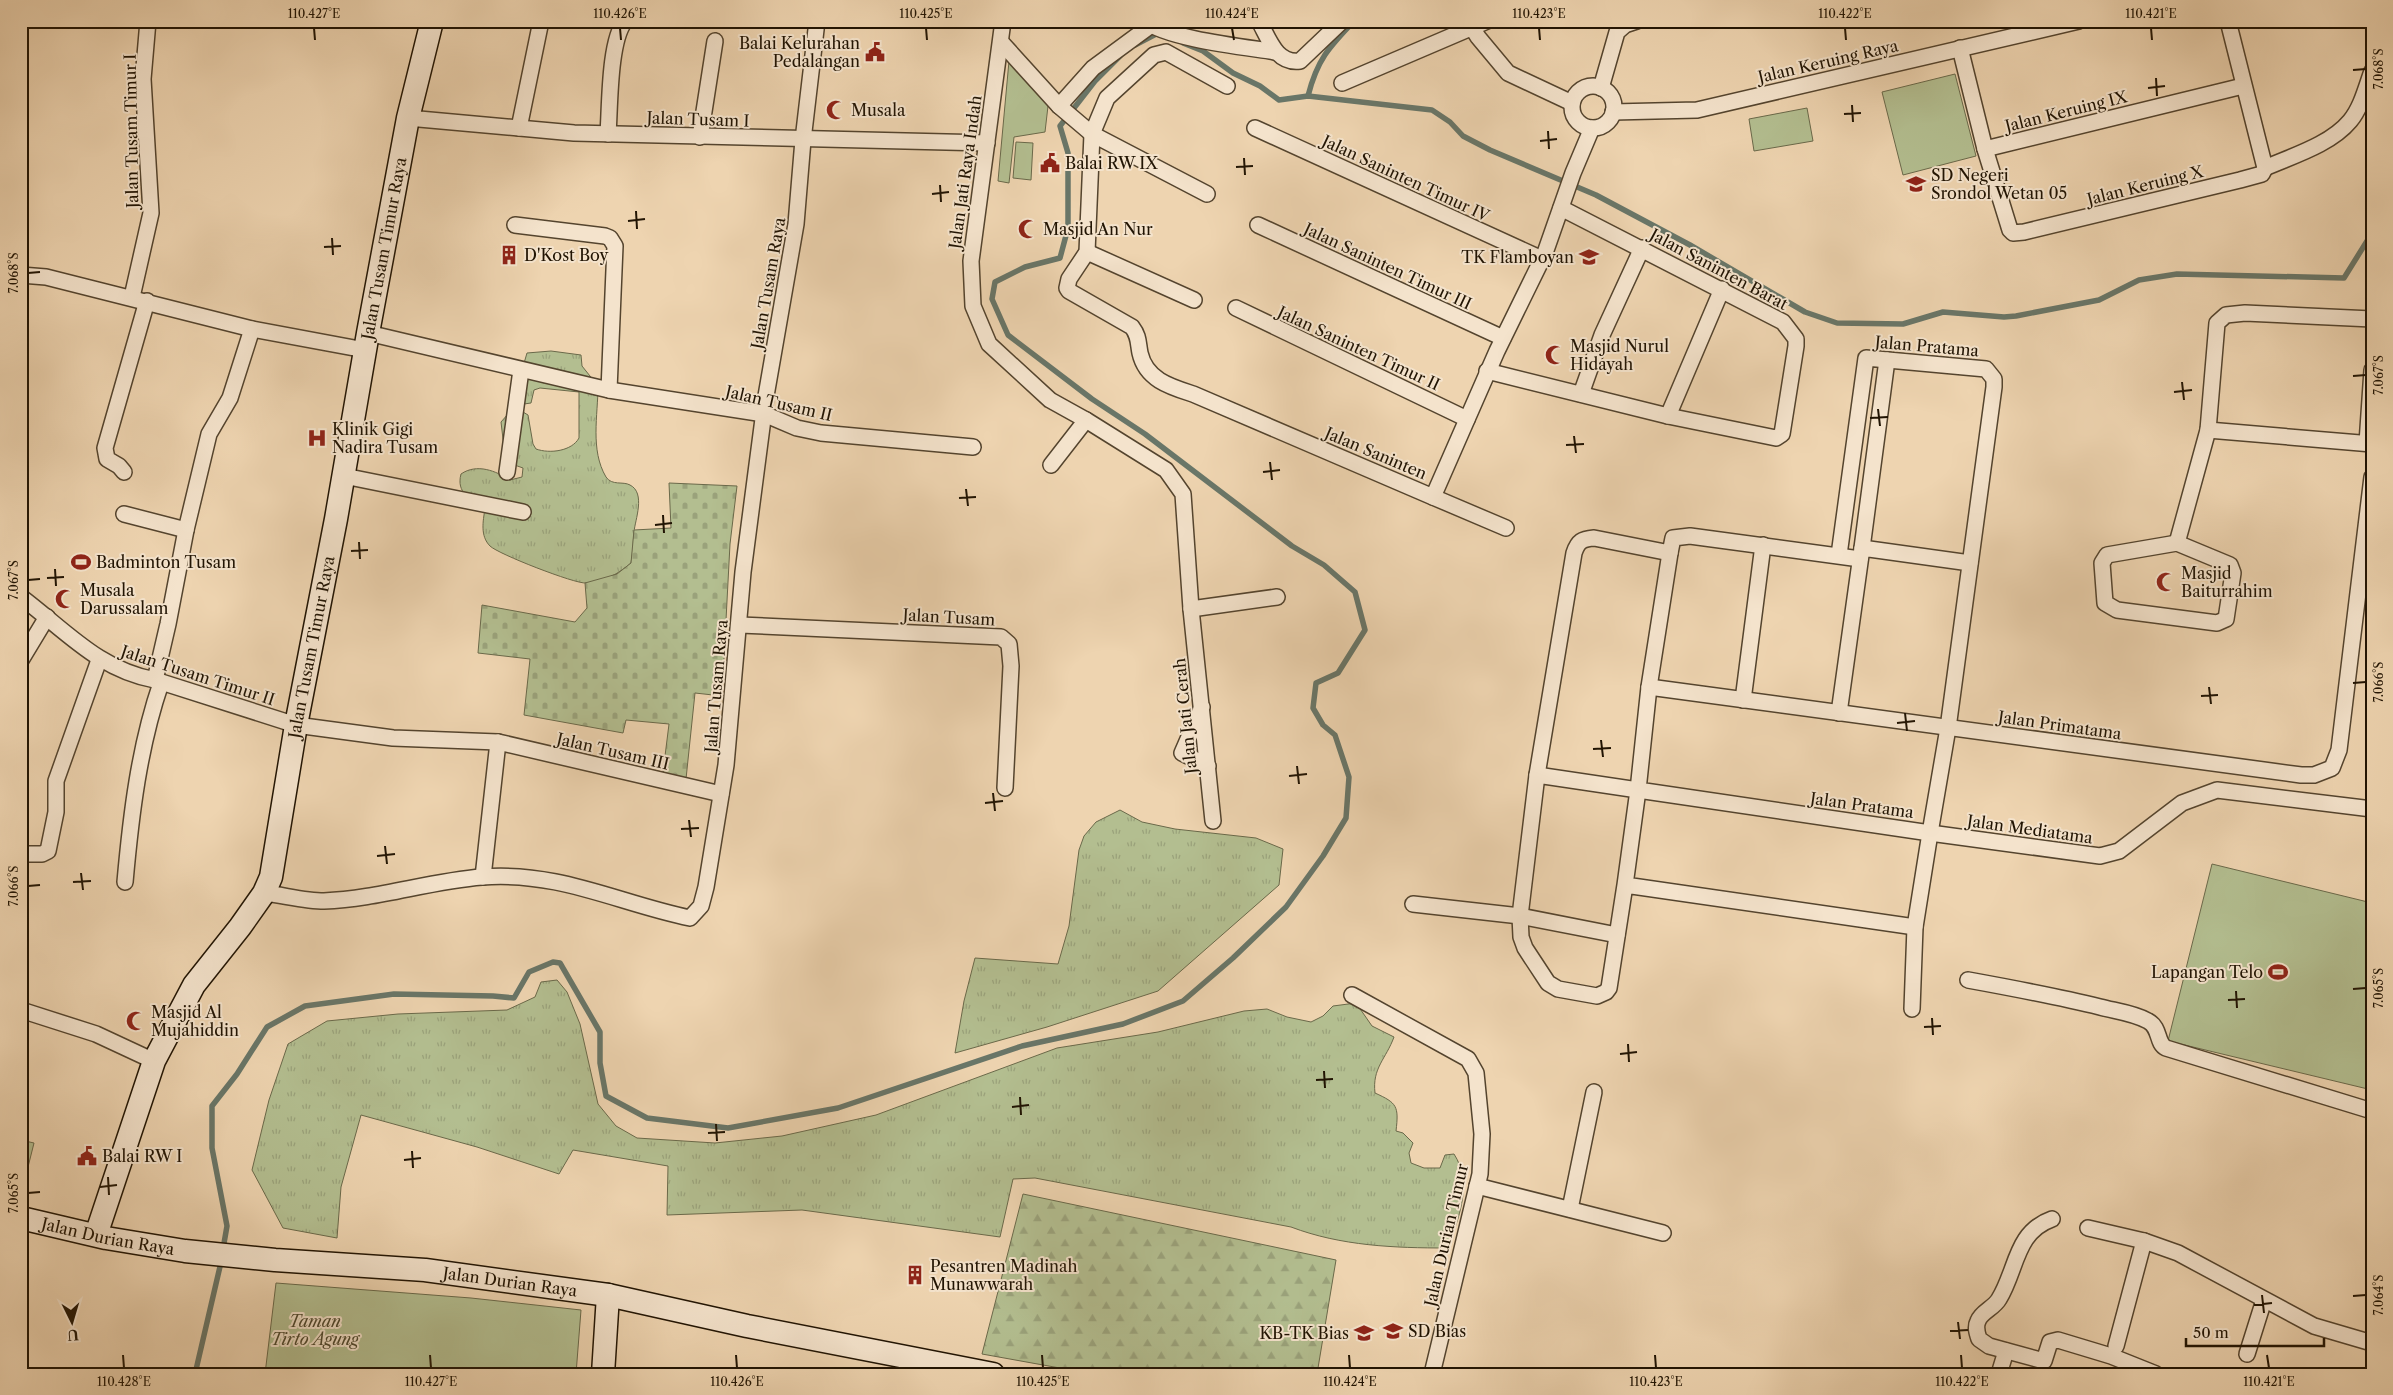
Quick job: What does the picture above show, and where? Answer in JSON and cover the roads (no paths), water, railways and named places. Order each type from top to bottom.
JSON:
[{"type":"main road","name":"Jalan Tusam Timur Raya","points":[[96,1234],[154,1061],[194,985],[264,893],[271,877],[296,725],[344,476],[366,341],[408,118],[432,21]]},
{"type":"main road","name":"Jalan Durian Raya","points":[[21,1218],[96,1234],[206,1253],[275,1260],[425,1270],[608,1295],[747,1326],[994,1374]]},
{"type":"main road","points":[[603,1374],[608,1295]]},
{"type":"street","name":"Jalan Tusam Timur I","points":[[124,472],[119,466],[107,459],[105,448],[139,299],[151,213],[144,79],[148,21]]},
{"type":"street","points":[[519,128],[541,21]]},
{"type":"street","points":[[608,134],[615,45],[625,21]]},
{"type":"street","name":"Jalan Tusam Raya","points":[[264,893],[323,901],[409,890],[482,877],[542,878],[597,890],[690,918],[701,906],[706,887],[721,794],[740,625],[743,572],[764,414],[796,224],[803,140],[817,21]]},
{"type":"street","name":"Jalan Jati Raya Indah","points":[[973,306],[971,261],[1003,21]]},
{"type":"street","points":[[1259,21],[1276,52],[1286,60],[1300,61],[1342,21]]},
{"type":"street","points":[[1342,83],[1470,25],[1487,21]]},
{"type":"street","points":[[1609,99],[1586,87],[1574,99],[1574,117],[1588,127],[1605,124],[1609,99],[1609,60],[1619,30],[1637,21]]},
{"type":"street","name":"Jalan Keruing Raya","points":[[1609,99],[1645,111],[1697,110],[2079,21]]},
{"type":"street","points":[[2228,21],[2265,168]]},
{"type":"street","points":[[1060,108],[1093,68],[1147,23],[1204,41],[1276,52]]},
{"type":"street","points":[[1470,25],[1501,67],[1517,78],[1541,89],[1574,99]]},
{"type":"street","points":[[700,137],[715,41]]},
{"type":"street","points":[[1001,42],[1060,108],[1089,132],[1207,194]]},
{"type":"street","name":"Jalan Keruing X","points":[[1960,48],[1985,149],[2010,230],[2016,234],[2262,174],[2265,168],[2307,150],[2340,130],[2356,113],[2372,71]]},
{"type":"street","points":[[1194,300],[1087,252],[1089,132],[1107,98],[1154,55],[1160,52],[1166,52],[1227,86]]},
{"type":"street","name":"Jalan Keruing IX","points":[[1985,149],[2243,86]]},
{"type":"street","name":"Jalan Tusam I","points":[[408,118],[608,134],[987,144]]},
{"type":"street","name":"Jalan Saninten","points":[[1087,252],[1068,279],[1067,288],[1069,292],[1132,327],[1138,334],[1140,355],[1147,371],[1165,385],[1194,394],[1433,497],[1487,371],[1542,259],[1581,154],[1588,127]]},
{"type":"street","name":"Jalan Saninten Timur IV","points":[[1255,128],[1542,259]]},
{"type":"street","name":"Jalan Saninten Barat","points":[[1562,203],[1642,248],[1783,322],[1796,339],[1782,434],[1776,438],[1668,416]]},
{"type":"street","points":[[515,225],[605,236],[610,238],[615,246],[609,390]]},
{"type":"street","name":"Jalan Saninten Timur III","points":[[1258,225],[1503,338]]},
{"type":"street","points":[[1581,394],[1602,335],[1642,248]]},
{"type":"street","points":[[21,275],[46,277],[252,329],[366,341]]},
{"type":"street","points":[[1487,371],[1668,416],[1722,290]]},
{"type":"street","name":"Jalan Jati Cerah","points":[[973,306],[989,344],[1050,400],[1166,470],[1183,494],[1191,608],[1213,821]]},
{"type":"street","name":"Jalan Saninten Timur II","points":[[1236,308],[1467,418]]},
{"type":"street","points":[[2176,543],[2208,430],[2215,328],[2220,319],[2226,315],[2245,313],[2372,319]]},
{"type":"street","points":[[125,882],[131,818],[186,530],[209,434],[230,398],[252,329]]},
{"type":"street","name":"Jalan Tusam II","points":[[366,341],[520,370],[609,390],[764,414],[797,428],[821,433],[973,447]]},
{"type":"street","name":"Jalan Pratama","points":[[1537,775],[1930,833],[1948,728],[1994,379],[1986,369],[1866,358],[1838,555]]},
{"type":"street","points":[[1839,713],[1887,360]]},
{"type":"street","points":[[507,472],[520,370]]},
{"type":"street","points":[[2208,430],[2369,444],[2372,370]]},
{"type":"street","points":[[1051,465],[1086,420]]},
{"type":"street","points":[[344,476],[523,512]]},
{"type":"street","name":"Jalan Primatama","points":[[1743,700],[2301,775],[2314,775],[2332,768],[2339,750],[2372,477]]},
{"type":"street","points":[[1433,497],[1506,528]]},
{"type":"street","points":[[124,514],[186,530]]},
{"type":"street","points":[[1670,553],[1594,538],[1583,539],[1577,542],[1574,553],[1537,775],[1520,916],[1521,938],[1525,948],[1548,983],[1558,989],[1598,996],[1609,988],[1638,790],[1648,688],[1670,553],[1672,540],[1682,536],[1838,555],[1861,553],[1970,562]]},
{"type":"street","points":[[2176,543],[2230,565],[2233,573],[2226,619],[2217,623],[2117,610],[2104,602],[2102,563],[2107,555],[2176,543]]},
{"type":"street","points":[[1648,688],[1743,700],[1763,545]]},
{"type":"street","name":"Jalan Tusam Timur II","points":[[21,597],[99,660],[134,676],[158,681],[296,725]]},
{"type":"street","points":[[1191,608],[1277,597]]},
{"type":"street","points":[[21,660],[47,617]]},
{"type":"street","name":"Jalan Tusam","points":[[740,625],[1001,637],[1009,644],[1011,666],[1005,788]]},
{"type":"street","points":[[21,854],[42,854],[48,850],[56,812],[56,781],[99,660]]},
{"type":"street","points":[[1202,706],[1182,753],[1208,766]]},
{"type":"street","name":"Jalan Tusam III","points":[[296,725],[394,738],[498,742],[721,794]]},
{"type":"street","points":[[482,877],[498,742]]},
{"type":"street","name":"Jalan Mediatama","points":[[1930,833],[2100,856],[2119,851],[2182,803],[2217,790],[2372,809]]},
{"type":"street","points":[[1912,1009],[1915,927],[1930,833]]},
{"type":"street","points":[[1625,885],[1915,927]]},
{"type":"street","points":[[1413,904],[1520,916],[1617,935]]},
{"type":"street","points":[[1968,980],[2068,999],[2133,1016],[2153,1024],[2158,1031],[2161,1044],[2166,1048],[2372,1111]]},
{"type":"street","name":"Jalan Durian Timur","points":[[1352,995],[1468,1059],[1476,1073],[1482,1134],[1480,1174],[1432,1374]]},
{"type":"street","points":[[21,1010],[96,1034],[154,1061]]},
{"type":"street","points":[[1570,1209],[1594,1092]]},
{"type":"street","points":[[1477,1186],[1663,1233]]},
{"type":"street","points":[[2052,1219],[2039,1223],[2023,1242],[1998,1300],[1978,1319],[1976,1326],[1979,1339],[1989,1346],[2044,1362],[2050,1342],[2058,1340],[2111,1356],[2156,1374]]},
{"type":"street","points":[[2088,1228],[2144,1242],[2198,1262],[2314,1326],[2372,1343]]},
{"type":"street","points":[[2116,1346],[2144,1242]]},
{"type":"street","points":[[2247,1354],[2264,1300]]},
{"type":"street","points":[[1999,1374],[2006,1351]]},
{"type":"waterway","points":[[1308,96],[1320,63],[1354,21]]},
{"type":"waterway","points":[[1135,45],[1158,33],[1160,34]]},
{"type":"waterway","points":[[1183,43],[1203,51],[1233,73],[1260,86],[1279,100],[1308,96],[1432,110],[1450,122],[1463,136],[1490,150],[1596,195],[1690,245],[1805,312],[1837,323],[1903,324],[1943,312],[2004,317],[2016,316],[2099,300],[2139,280],[2177,274],[2344,278],[2372,233]]},
{"type":"waterway","points":[[223,1249],[227,1226],[212,1148],[212,1106],[237,1074],[267,1027],[305,1006],[394,994],[514,998],[529,972],[553,962],[560,963],[600,1032],[600,1063],[606,1096],[647,1118],[728,1128],[838,1108],[1022,1046],[1123,1024],[1183,1001],[1233,958],[1286,907],[1323,856],[1346,818],[1349,777],[1335,735],[1323,725],[1313,708],[1316,683],[1338,673],[1365,630],[1355,592],[1324,565],[1292,546],[1145,434],[1092,399],[1008,335],[992,299],[995,282],[1025,267],[1060,258],[1068,228],[1068,153],[1060,126],[1095,81],[1120,56]]},
{"type":"waterway","points":[[195,1374],[222,1258]]},
{"type":"place","name":"Balai Kelurahan Pedalangan","points":[[875,52]]},
{"type":"place","name":"Musala","points":[[836,110]]},
{"type":"place","name":"Balai RW IX","points":[[1050,163]]},
{"type":"place","name":"SD Negeri Srondol Wetan 05","points":[[1916,184]]},
{"type":"place","name":"Masjid An Nur","points":[[1028,229]]},
{"type":"place","name":"D'Kost Boy","points":[[509,255]]},
{"type":"place","name":"TK Flamboyan","points":[[1589,257]]},
{"type":"place","name":"Masjid Nurul Hidayah","points":[[1555,355]]},
{"type":"place","name":"Klinik Gigi Nadira Tusam","points":[[317,438]]},
{"type":"place","name":"Badminton Tusam","points":[[81,562]]},
{"type":"place","name":"Masjid Baiturrahim","points":[[2166,582]]},
{"type":"place","name":"Musala Darussalam","points":[[65,599]]},
{"type":"place","name":"Lapangan Telo","points":[[2278,972]]},
{"type":"place","name":"Masjid Al Mujahiddin","points":[[136,1021]]},
{"type":"place","name":"Balai RW I","points":[[87,1156]]},
{"type":"place","name":"Pesantren Madinah Munawwarah","points":[[915,1275]]},
{"type":"place","name":"SD Bias","points":[[1393,1331]]},
{"type":"place","name":"KB-TK Bias","points":[[1364,1333]]},
{"type":"park label","name":"Taman Tirto Agung","points":[[315,1330]]}]
